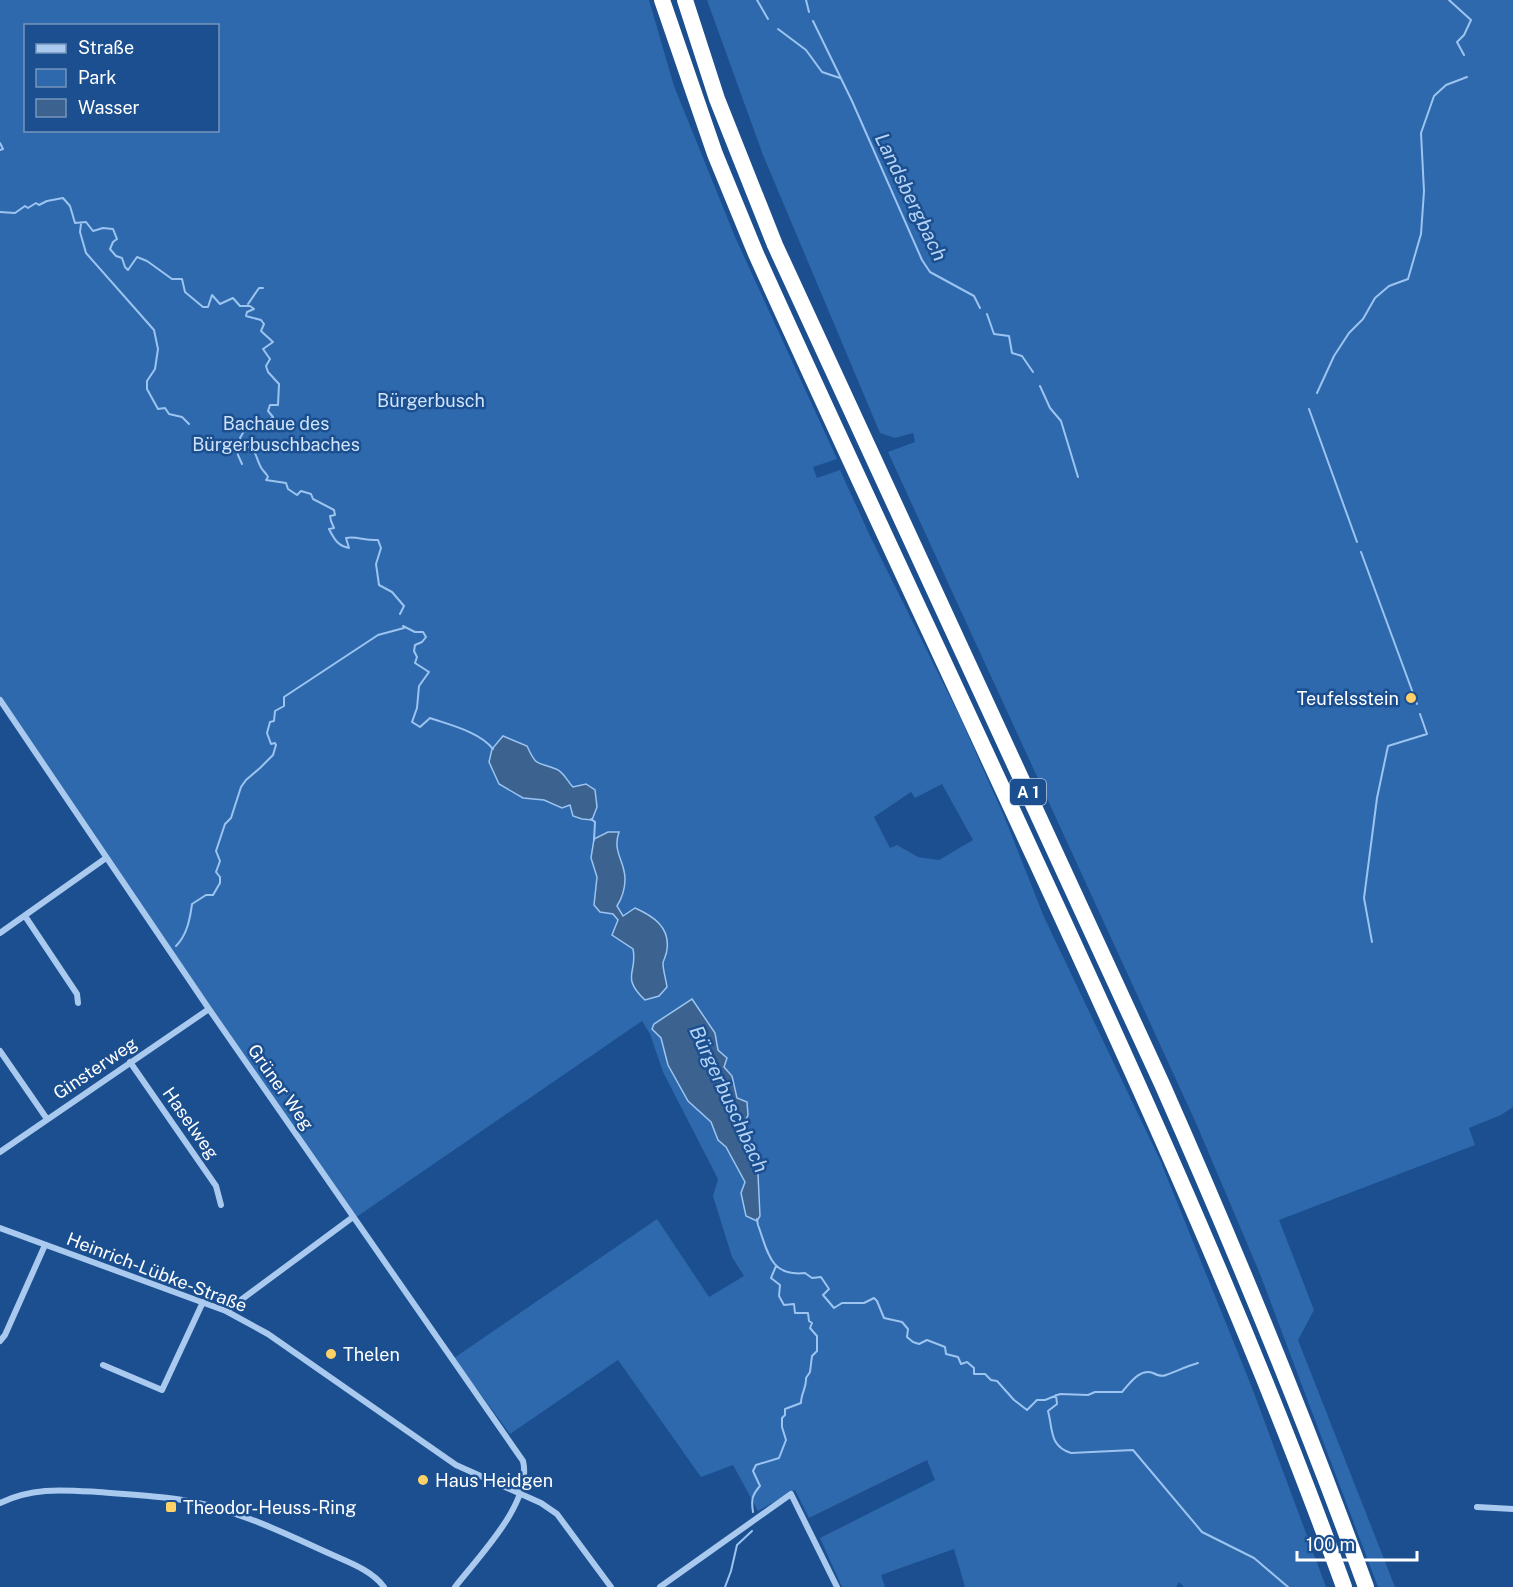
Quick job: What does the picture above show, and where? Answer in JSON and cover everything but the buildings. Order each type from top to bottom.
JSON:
[{"type":"highway","name":"A 1","points":[[662,0],[715,154],[756,254],[1143,1091],[1237,1309],[1344,1587]]},
{"type":"highway","name":"A 1","points":[[685,0],[721,109],[775,245],[1158,1073],[1282,1364],[1366,1587]]},
{"type":"street","name":"Grüner Weg","points":[[0,700],[209,1009],[523,1461],[526,1473],[520,1493],[507,1520],[455,1587]]},
{"type":"street","points":[[0,933],[106,858]]},
{"type":"street","points":[[25,916],[77,994],[78,1003]]},
{"type":"street","name":"Ginsterweg","points":[[0,1152],[209,1009]]},
{"type":"street","points":[[0,1051],[47,1119]]},
{"type":"street","name":"Haselweg","points":[[130,1062],[216,1186],[221,1205]]},
{"type":"street","points":[[226,1311],[353,1217]]},
{"type":"street","name":"Heinrich-Lübke-Straße","points":[[0,1228],[226,1311],[268,1334],[456,1465],[541,1503],[557,1514],[611,1587]]},
{"type":"street","points":[[0,1341],[5,1335],[45,1245]]},
{"type":"street","points":[[103,1365],[162,1390],[203,1302]]},
{"type":"street","points":[[0,1503],[50,1489],[149,1496],[205,1504],[248,1517],[313,1546],[363,1570],[379,1580],[384,1587]]},
{"type":"street","points":[[660,1587],[791,1494],[837,1587]]},
{"type":"street","points":[[1477,1507],[1513,1509]]},
{"type":"green space","name":"Bürgerbusch","points":[[0,0],[649,0],[674,86],[735,237],[837,459],[813,467],[817,478],[840,470],[870,536],[960,717],[1004,816],[1044,917],[1160,1160],[1251,1385],[1326,1587],[1184,1587],[1179,1582],[1176,1587],[965,1587],[954,1549],[881,1575],[885,1587],[842,1587],[820,1538],[935,1480],[927,1460],[809,1518],[795,1490],[758,1511],[733,1465],[701,1477],[618,1360],[510,1434],[454,1358],[657,1219],[709,1297],[744,1276],[732,1257],[713,1196],[718,1179],[663,1072],[650,1034],[642,1021],[355,1218],[0,697]],"holes":[[[942,784],[973,840],[939,860],[918,857],[897,845],[890,848],[874,817],[911,792],[915,798]]]},
{"type":"green space","points":[[707,0],[1513,0],[1513,1107],[1501,1115],[1469,1128],[1475,1145],[1279,1220],[1314,1310],[1298,1340],[1395,1587],[1378,1587],[1260,1274],[1196,1123],[888,452],[915,442],[913,433],[895,438],[880,433],[763,155]]},
{"type":"water","points":[[503,736],[527,746],[536,761],[559,770],[573,787],[586,784],[595,790],[597,807],[592,820],[573,816],[570,805],[562,808],[544,800],[523,798],[499,784],[489,762],[492,749]]},
{"type":"water","points":[[608,832],[619,832],[617,845],[624,873],[624,890],[617,906],[623,916],[635,908],[648,915],[659,923],[666,934],[667,951],[663,969],[667,987],[659,996],[645,1000],[633,985],[633,949],[612,935],[618,920],[613,914],[600,912],[594,905],[597,877],[591,858],[594,839]]},
{"type":"water","points":[[692,999],[715,1033],[718,1050],[727,1058],[724,1067],[732,1076],[737,1098],[747,1102],[748,1115],[743,1126],[757,1153],[760,1216],[757,1221],[746,1216],[741,1193],[745,1182],[726,1147],[718,1140],[711,1122],[688,1101],[668,1065],[661,1038],[652,1029],[654,1024]]},
{"type":"waterway","name":"Landsbergbach","points":[[757,0],[768,19]]},
{"type":"waterway","name":"Landsbergbach","points":[[806,0],[809,12]]},
{"type":"waterway","points":[[1449,0],[1471,20],[1464,35],[1457,42],[1464,55]]},
{"type":"waterway","name":"Landsbergbach","points":[[813,21],[852,101],[922,260],[930,272],[974,296],[980,308]]},
{"type":"waterway","name":"Landsbergbach","points":[[778,29],[806,50],[822,72],[840,78]]},
{"type":"waterway","points":[[1317,393],[1334,356],[1349,333],[1363,319],[1375,298],[1389,286],[1408,279],[1421,234],[1424,191],[1421,133],[1434,96],[1446,85],[1467,77]]},
{"type":"waterway","name":"Bürgerbuschbach","points":[[0,143],[3,149],[0,150]]},
{"type":"waterway","name":"Bürgerbuschbach","points":[[0,212],[15,213],[25,206],[28,208],[36,203],[39,205],[63,198],[70,206],[75,223],[86,222],[93,231],[103,228],[113,229],[117,239],[110,249],[116,256],[122,258],[128,270],[137,257],[147,261],[172,279],[182,279],[185,292],[203,307],[208,307],[212,295],[220,304],[233,298],[240,306],[250,306],[254,309],[247,312],[246,316],[261,320],[264,324],[261,331],[273,342],[263,349],[270,359],[266,366],[268,372],[279,384],[278,405],[270,405],[268,411],[273,417],[263,423],[260,421],[258,427],[254,424],[247,426],[240,438],[240,443],[253,449],[260,466],[268,477],[266,480],[286,483],[288,489],[297,495],[301,491],[311,494],[313,499],[334,510],[335,515],[330,516],[334,528],[329,529],[339,544],[349,548],[346,538],[378,540],[381,548],[376,564],[379,585],[392,592],[404,606],[400,614]]},
{"type":"waterway","points":[[81,224],[80,232],[86,253],[154,330],[158,349],[155,369],[147,381],[147,389],[158,409],[165,408],[169,414],[182,417],[189,424]]},
{"type":"waterway","points":[[248,304],[259,288],[263,288]]},
{"type":"waterway","name":"Landsbergbach","points":[[987,314],[994,334],[1009,336],[1012,353],[1022,356],[1033,372]]},
{"type":"waterway","name":"Landsbergbach","points":[[1040,386],[1050,408],[1061,421],[1078,477]]},
{"type":"waterway","points":[[1309,409],[1357,542]]},
{"type":"waterway","points":[[240,443],[237,447],[242,464]]},
{"type":"waterway","points":[[1361,552],[1417,704]]},
{"type":"waterway","name":"Bürgerbuschbach","points":[[403,626],[415,632],[423,632],[426,637],[415,645],[414,651],[417,657],[415,663],[429,672],[419,686],[417,708],[412,722],[420,727],[430,718],[446,723],[473,734],[493,749]]},
{"type":"waterway","points":[[176,946],[185,932],[192,904],[206,895],[213,895],[220,883],[220,877],[216,872],[220,861],[216,851],[225,824],[231,818],[241,787],[273,755],[276,745],[271,744],[267,733],[270,722],[274,721],[275,711],[284,706],[284,697],[378,635],[404,628]]},
{"type":"waterway","points":[[1372,942],[1364,898],[1377,798],[1388,746],[1427,734],[1420,714]]},
{"type":"waterway","name":"Bürgerbuschbach","points":[[591,819],[595,822],[594,840]]},
{"type":"waterway","name":"Bürgerbuschbach","points":[[757,1219],[768,1253],[777,1267],[793,1273],[805,1273],[812,1278],[821,1277],[829,1289],[823,1295],[834,1308],[842,1303],[864,1303],[874,1298],[884,1318],[902,1322],[908,1329],[907,1337],[913,1342],[919,1344],[927,1340],[945,1347],[946,1354],[958,1357],[961,1364],[967,1362],[974,1368],[974,1374],[985,1374],[991,1380],[997,1381],[1014,1400],[1027,1410],[1037,1400],[1045,1400],[1060,1394],[1088,1395],[1095,1392],[1122,1392],[1140,1374],[1148,1372],[1164,1376],[1198,1363]]},
{"type":"waterway","points":[[753,1512],[753,1498],[760,1486],[753,1471],[756,1465],[779,1458],[786,1440],[782,1427],[785,1409],[801,1403],[812,1356],[817,1351],[817,1336],[810,1328],[812,1323],[809,1321],[808,1313],[795,1313],[794,1304],[784,1305],[779,1296],[780,1285],[771,1278],[776,1266]]},
{"type":"waterway","name":"Bürgerbuschbach","points":[[1056,1395],[1057,1404],[1048,1411],[1053,1436],[1059,1446],[1071,1453],[1133,1450],[1202,1532],[1254,1558],[1288,1587]]},
{"type":"waterway","points":[[725,1587],[737,1545],[752,1531]]},
{"type":"place","name":"Teufelsstein","points":[[1411,698]]},
{"type":"place","name":"Thelen","points":[[331,1354]]},
{"type":"place","name":"Haus Heidgen","points":[[423,1480]]},
{"type":"place","name":"Theodor-Heuss-Ring","points":[[171,1507]]},
{"type":"park label","name":"Bachaue des Bürgerbuschbaches","points":[[276,433]]}]
